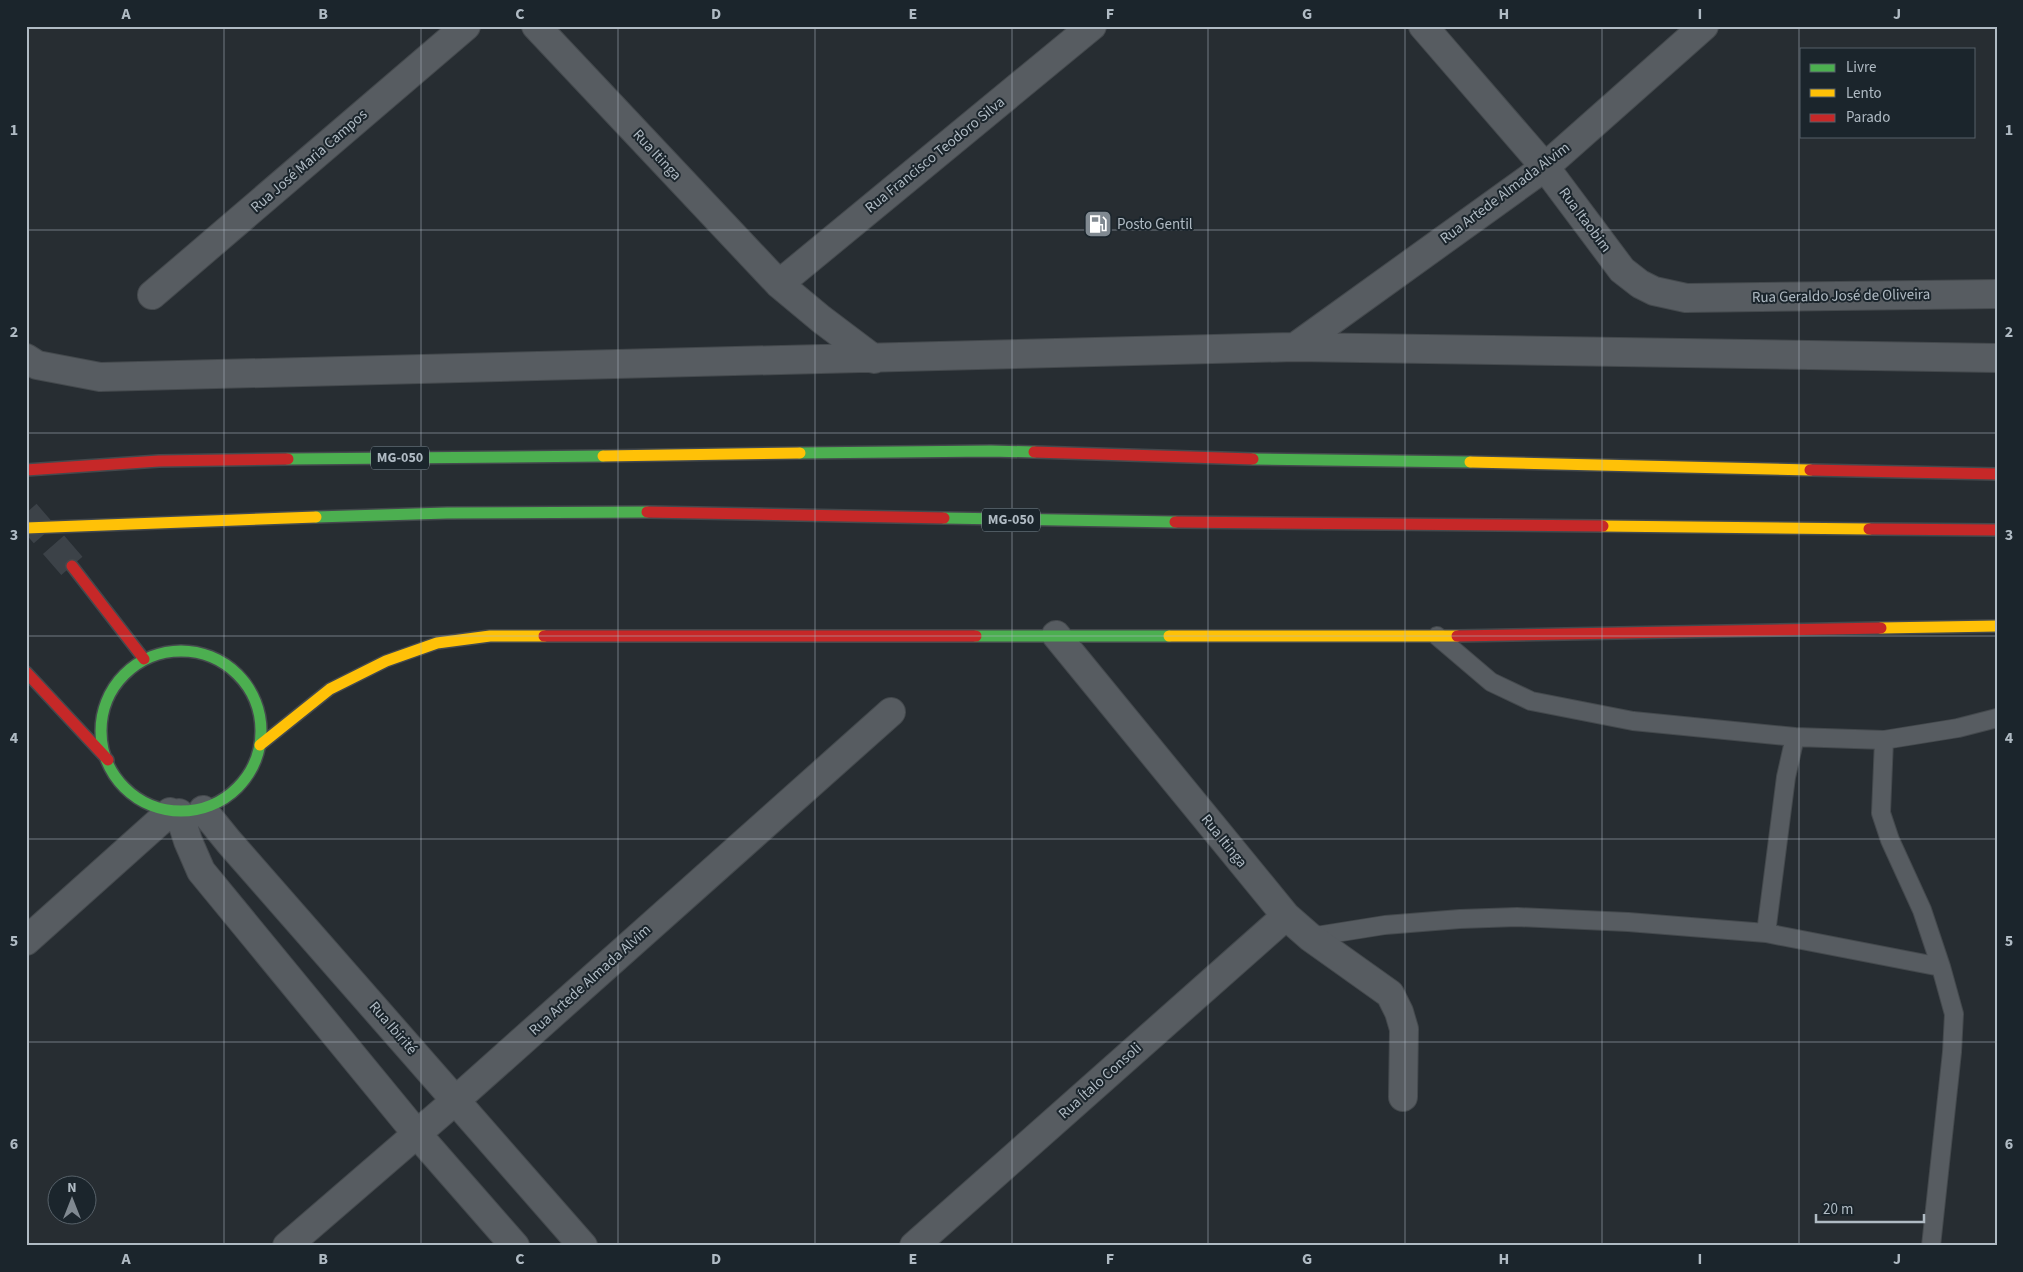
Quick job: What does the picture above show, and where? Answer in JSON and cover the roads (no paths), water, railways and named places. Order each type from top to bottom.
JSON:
[{"type":"main road","name":"MG-050","points":[[26,470],[159,461],[991,450],[1269,460],[1445,461],[1997,474]]},
{"type":"main road","name":"MG-050","points":[[26,528],[428,513],[644,512],[1104,521],[1997,530]]},
{"type":"main road","points":[[72,566],[144,659]]},
{"type":"main road","points":[[260,745],[330,689],[386,661],[438,643],[500,636],[1437,636],[1997,626]]},
{"type":"main road","points":[[26,672],[108,760],[134,798],[152,807],[184,811],[224,800],[241,785],[254,766],[260,745],[260,723],[255,701],[230,664],[210,653],[188,649],[165,650],[144,659],[125,673],[111,692],[103,714],[102,738],[108,760]]},
{"type":"street","name":"Rua José Maria Campos","points":[[152,295],[466,26]]},
{"type":"street","name":"Rua Itinga","points":[[536,26],[779,284],[874,359]]},
{"type":"street","name":"Rua Francisco Teodoro Silva","points":[[779,284],[1092,26]]},
{"type":"street","name":"Rua Itaobim","points":[[1423,26],[1545,167],[1622,270],[1640,284],[1654,291],[1686,298]]},
{"type":"street","name":"Rua Artede Almada Alvim","points":[[1295,347],[1545,167],[1704,26]]},
{"type":"street","name":"Rua Geraldo José de Oliveira","points":[[1686,298],[1997,294]]},
{"type":"street","points":[[26,358],[37,365],[100,377],[1295,347],[1997,358]]},
{"type":"street","name":"Rua Itinga","points":[[1056,636],[1286,916],[1310,937],[1390,994],[1399,1012],[1404,1029],[1403,1097]]},
{"type":"street","name":"Rua Artede Almada Alvim","points":[[287,1246],[456,1100],[891,712]]},
{"type":"street","points":[[26,941],[184,811]]},
{"type":"street","points":[[184,811],[188,841],[201,871],[417,1134],[515,1246]]},
{"type":"street","name":"Rua Ibirité","points":[[184,811],[235,850],[583,1246]]},
{"type":"street","name":"Rua Ítalo Consoli","points":[[914,1246],[1286,916]]},
{"type":"lane","points":[[1437,636],[1491,682],[1531,701],[1633,721],[1795,737],[1884,740],[1958,728],[1997,718]]},
{"type":"lane","points":[[1766,933],[1786,777],[1795,737]]},
{"type":"lane","points":[[1884,740],[1881,813],[1890,840],[1922,910],[1954,1014],[1952,1052],[1931,1246]]},
{"type":"lane","points":[[1310,937],[1385,925],[1517,917],[1657,924],[1766,933],[1941,967]]},
{"type":"tunnel","points":[[26,513],[72,566]]},
{"type":"place","name":"Posto Gentil","points":[[1098,224]]}]
